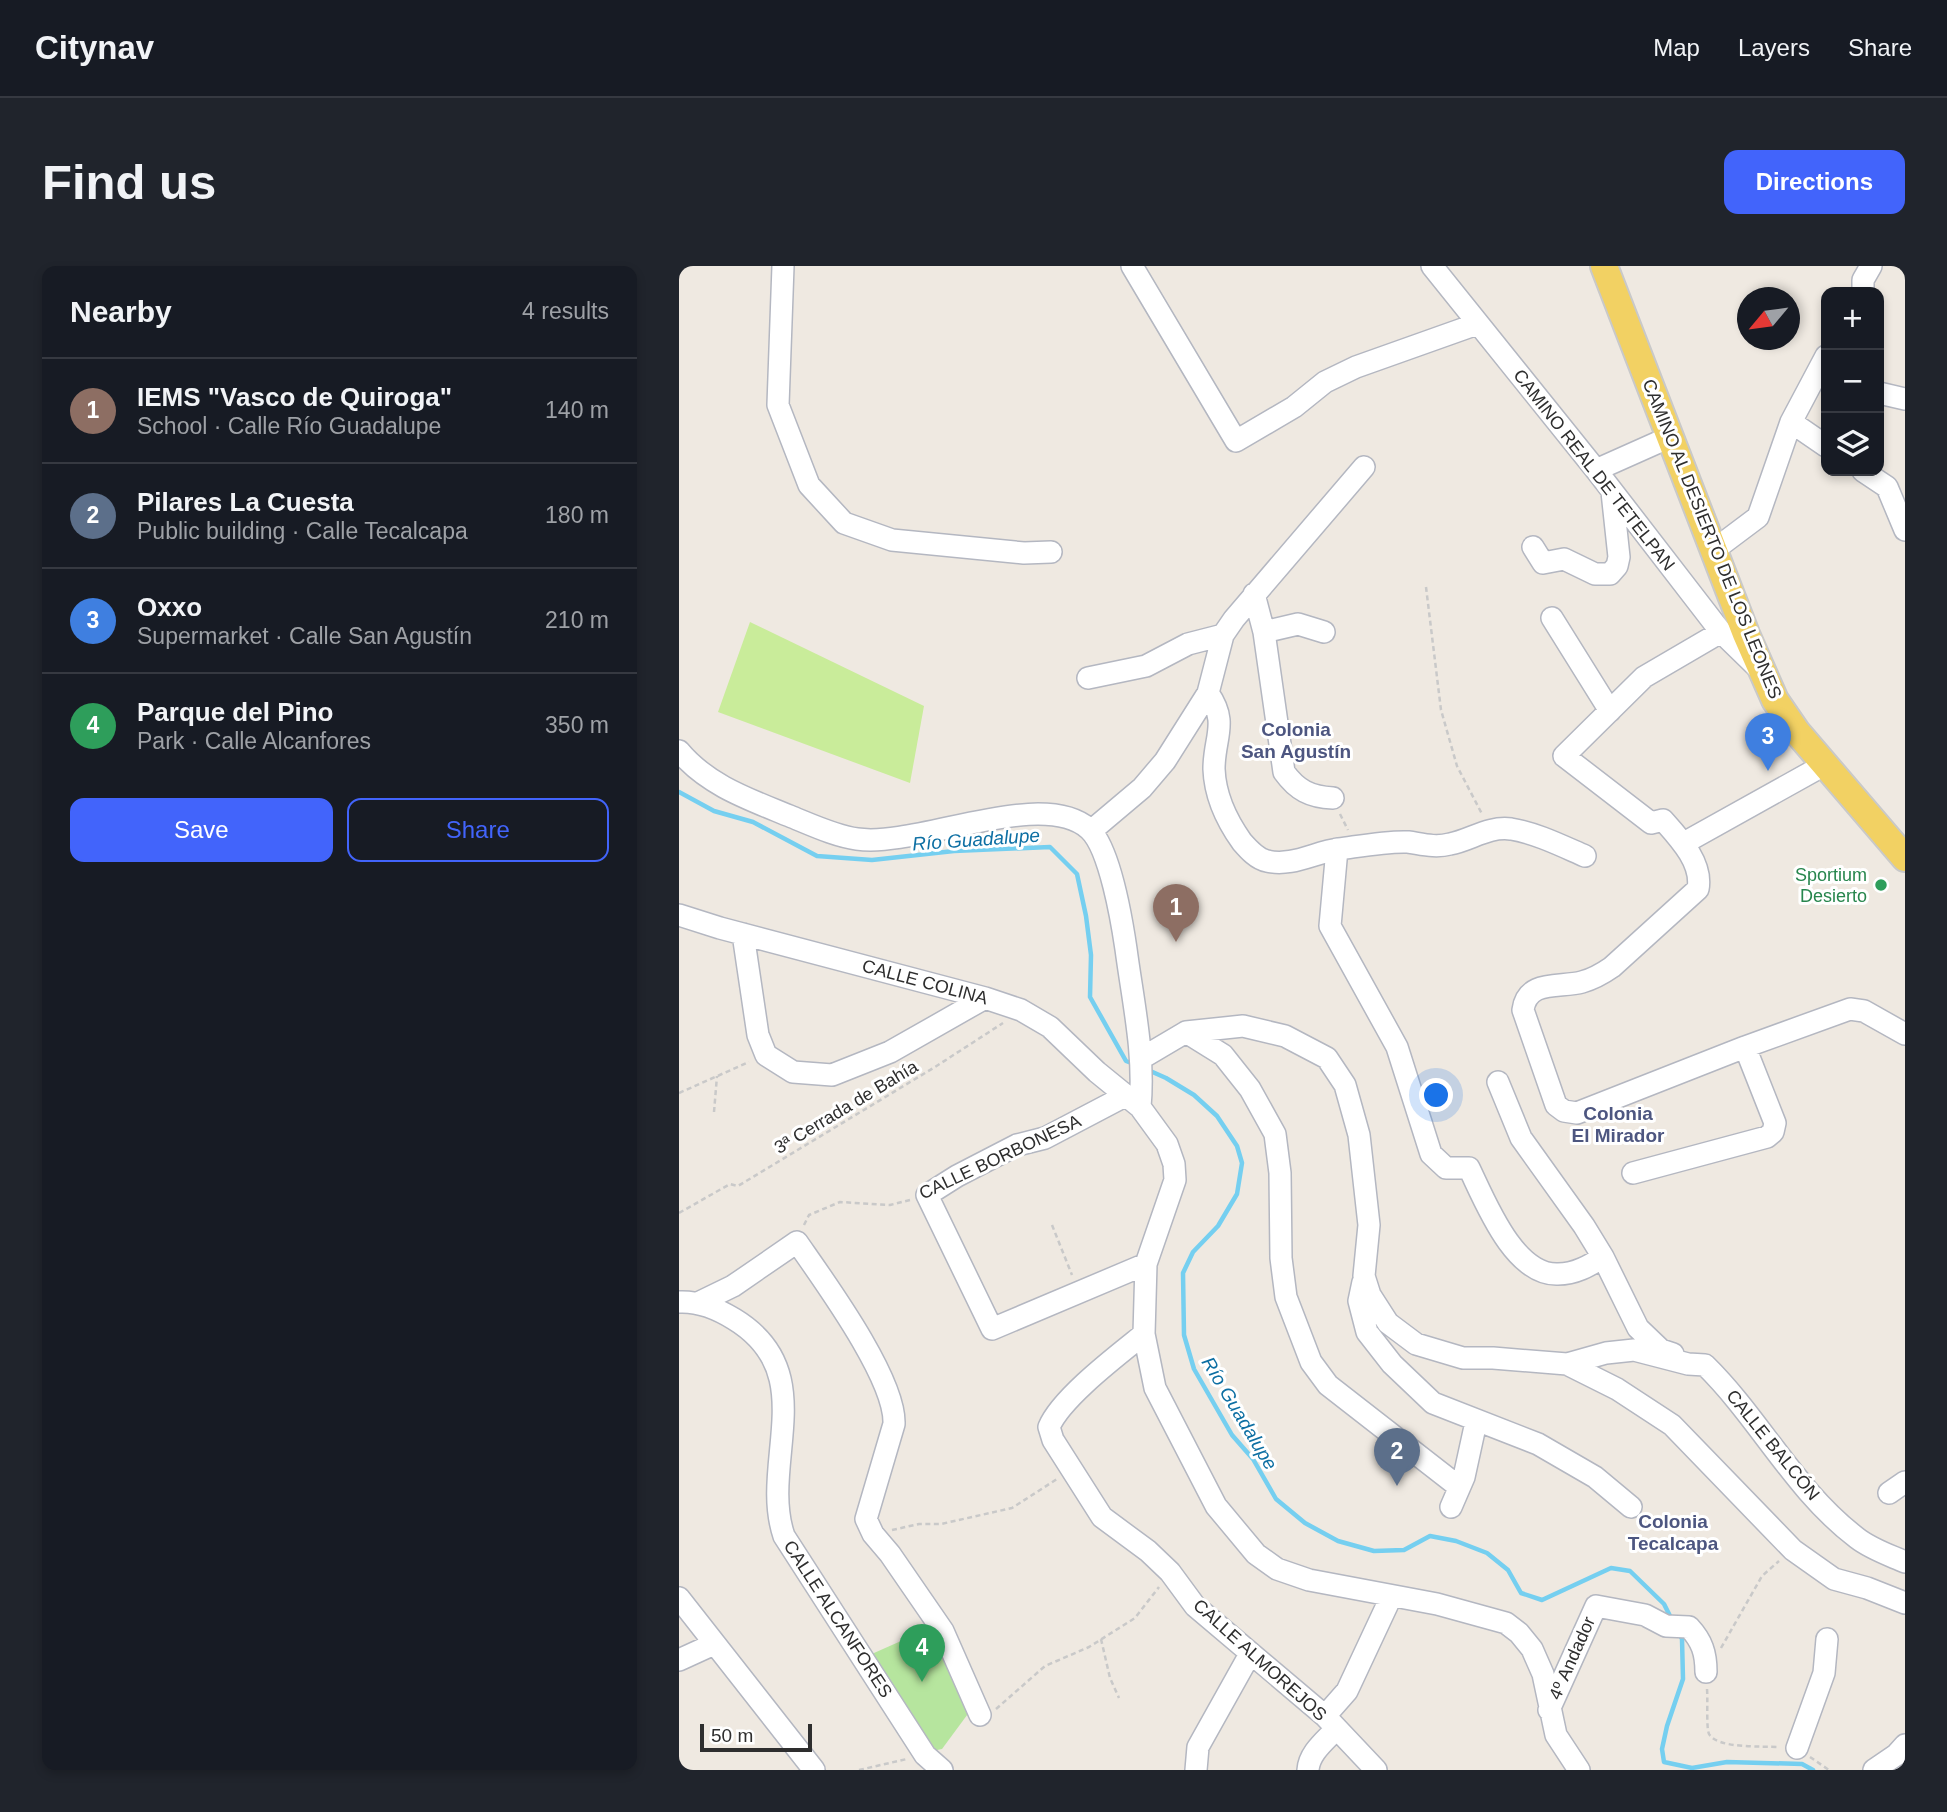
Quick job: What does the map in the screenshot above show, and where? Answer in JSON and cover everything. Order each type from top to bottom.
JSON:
[{"type":"main road","name":"CAMINO AL DESIERTO DE LOS LEONES","points":[[1604,266],[1775,700],[1824,765],[1905,858]]},
{"type":"street","points":[[783,266],[778,405],[809,485],[844,523],[892,540],[1024,553],[1051,552]]},
{"type":"street","points":[[1132,266],[1236,441],[1294,407],[1325,382],[1356,367],[1477,324]]},
{"type":"street","name":"CAMINO REAL DE TETELPAN","points":[[1432,266],[1596,470],[1721,632],[1761,670]]},
{"type":"street","points":[[1714,550],[1758,517],[1791,422],[1821,367]]},
{"type":"street","points":[[1884,394],[1905,399]]},
{"type":"street","points":[[1791,422],[1821,443]]},
{"type":"street","points":[[1596,470],[1670,437]]},
{"type":"street","points":[[1091,831],[1142,788],[1165,761],[1208,693],[1223,635],[1254,594],[1364,467]]},
{"type":"street","points":[[1870,476],[1887,487],[1905,530]]},
{"type":"street","points":[[1533,547],[1543,563],[1565,559],[1595,575],[1610,574],[1617,566],[1619,557],[1612,492]]},
{"type":"street","points":[[1254,594],[1264,632],[1284,772],[1292,783],[1306,794],[1333,798]]},
{"type":"street","points":[[1552,618],[1610,711]]},
{"type":"street","points":[[1264,632],[1298,624],[1324,632]]},
{"type":"street","points":[[1721,632],[1644,677],[1565,756],[1651,823],[1663,820],[1684,843],[1699,874],[1698,889],[1612,967],[1597,977],[1579,983],[1549,985],[1531,992],[1523,1010],[1556,1105],[1564,1111],[1577,1113],[1850,1009],[1864,1011],[1905,1034]]},
{"type":"street","points":[[1088,678],[1146,666],[1188,645],[1223,635]]},
{"type":"street","points":[[1208,693],[1220,716],[1214,770],[1222,809],[1252,853],[1266,861],[1290,863],[1346,848],[1406,842],[1429,846],[1448,845],[1490,829],[1511,829],[1585,856]]},
{"type":"street","points":[[679,751],[708,778],[732,792],[815,826],[857,839],[894,838],[1026,813],[1073,818],[1091,831],[1105,857],[1121,916],[1142,1066],[1133,1101]]},
{"type":"street","points":[[1684,843],[1824,765]]},
{"type":"street","points":[[1346,848],[1331,926],[1397,1047],[1431,1154],[1446,1168],[1469,1168],[1496,1222],[1518,1255],[1539,1272],[1557,1275],[1571,1272],[1583,1269],[1603,1257]]},
{"type":"street","name":"CALLE COLINA","points":[[681,922],[743,934],[985,998],[1021,1011],[1051,1027],[1097,1072],[1133,1101],[1167,1144],[1174,1164],[1175,1180],[1146,1264],[1144,1334],[1155,1388],[1216,1506],[1256,1554],[1277,1569],[1309,1580],[1437,1604],[1506,1623],[1513,1628],[1532,1649],[1542,1674],[1556,1735],[1569,1766]]},
{"type":"street","points":[[743,934],[758,1035],[766,1055],[793,1072],[832,1074],[890,1052],[985,998]]},
{"type":"street","points":[[1142,1066],[1186,1032],[1243,1026],[1285,1035],[1327,1058],[1345,1085],[1359,1135],[1370,1225],[1359,1301],[1367,1332],[1392,1364],[1433,1403],[1538,1444],[1595,1477],[1631,1507]]},
{"type":"street","points":[[1186,1032],[1223,1055],[1250,1089],[1275,1134],[1280,1173],[1281,1258],[1286,1297],[1311,1362],[1328,1385],[1459,1487]]},
{"type":"street","points":[[1633,1172],[1767,1137],[1773,1132],[1775,1123],[1745,1047]]},
{"type":"street","points":[[1498,1082],[1521,1138],[1584,1226],[1603,1257],[1638,1328],[1661,1350],[1708,1369]]},
{"type":"street","name":"CALLE BORBONESA","points":[[927,1195],[1017,1145],[1045,1138],[1133,1101]]},
{"type":"street","points":[[927,1195],[992,1329],[1146,1264]]},
{"type":"street","points":[[689,1303],[733,1286],[797,1241],[858,1333],[891,1398],[895,1412],[894,1424],[866,1519],[873,1534],[890,1553],[943,1631],[980,1715]]},
{"type":"street","points":[[1364,1276],[1370,1295],[1388,1323],[1416,1344],[1462,1358],[1567,1364],[1606,1353],[1634,1350],[1708,1369]]},
{"type":"street","name":"CALLE ALCANFORES","points":[[689,1303],[727,1315],[744,1325],[761,1340],[773,1358],[785,1413],[779,1491],[779,1521],[784,1536],[925,1755],[942,1770]]},
{"type":"street","name":"CALLE ALMOREJOS","points":[[1144,1334],[1080,1390],[1052,1420],[1050,1433],[1102,1517],[1148,1550],[1171,1572],[1195,1606],[1331,1723],[1376,1770]]},
{"type":"street","points":[[1567,1364],[1617,1389],[1672,1425],[1793,1550],[1834,1579],[1905,1603]]},
{"type":"street","name":"CALLE BALCÓN","points":[[1708,1369],[1786,1466],[1835,1518],[1859,1540],[1905,1563]]},
{"type":"street","points":[[1451,1507],[1476,1422]]},
{"type":"street","points":[[1308,1770],[1309,1761],[1347,1691],[1391,1597]]},
{"type":"street","points":[[679,1598],[814,1770]]},
{"type":"street","name":"4º Andador","points":[[1549,1710],[1596,1606],[1646,1615],[1676,1626],[1689,1627],[1700,1638],[1706,1657],[1706,1672]]},
{"type":"street","points":[[1797,1748],[1824,1673],[1827,1639]]},
{"type":"street","points":[[679,1660],[714,1644]]},
{"type":"street","points":[[1196,1770],[1198,1748],[1249,1654]]},
{"type":"street","points":[[1874,1770],[1896,1755],[1905,1745]]},
{"type":"path","points":[[1426,587],[1441,710],[1457,766],[1490,829]]},
{"type":"path","points":[[1333,798],[1346,848]]},
{"type":"path","name":"3ª Cerrada de Bahía","points":[[679,1213],[730,1184],[738,1186],[935,1068],[1021,1011]]},
{"type":"path","points":[[679,1094],[766,1055]]},
{"type":"path","points":[[714,1112],[717,1076]]},
{"type":"path","name":"CALLE BORBONESA","points":[[797,1241],[809,1215],[840,1202],[890,1205],[927,1195]]},
{"type":"path","points":[[1052,1226],[1078,1292]]},
{"type":"path","points":[[873,1534],[919,1524],[941,1524],[1012,1508],[1071,1469]]},
{"type":"path","points":[[1793,1550],[1762,1576],[1706,1672],[1709,1721],[1707,1731],[1713,1740],[1725,1744],[1797,1748],[1829,1770]]},
{"type":"path","points":[[980,1715],[989,1714],[1004,1704],[1045,1666],[1101,1639],[1135,1618],[1171,1572]]},
{"type":"path","points":[[1101,1639],[1110,1678],[1119,1698]]},
{"type":"path","points":[[859,1770],[925,1755]]},
{"type":"green space","points":[[750,622],[924,706],[910,783],[718,712]]},
{"type":"green space","points":[[937,1625],[973,1707],[942,1749],[927,1752],[865,1657]]},
{"type":"waterway","name":"Río Guadalupe","points":[[679,792],[714,811],[753,822],[817,856],[872,860],[954,851],[1050,847],[1077,874],[1091,955],[1090,997],[1126,1061],[1134,1064]]},
{"type":"waterway","name":"Río Guadalupe","points":[[1148,1070],[1194,1095],[1217,1116],[1237,1146],[1242,1163],[1237,1194],[1218,1226],[1193,1252],[1183,1273],[1184,1335],[1194,1369],[1232,1435],[1253,1459],[1276,1499],[1305,1523],[1338,1541],[1374,1551],[1404,1550],[1430,1536],[1456,1541],[1487,1553],[1508,1570],[1521,1593],[1542,1600],[1611,1568],[1630,1571],[1664,1604],[1671,1618]]},
{"type":"waterway","name":"Río Guadalupe","points":[[1678,1632],[1682,1639],[1683,1679],[1667,1726],[1662,1749],[1664,1762],[1692,1768],[1727,1762],[1802,1764],[1813,1770]]},
{"type":"place","name":"Oxxo","points":[[1768,771]]},
{"type":"place","name":"Sportium Desierto","points":[[1881,885]]},
{"type":"place","name":"IEMS \"Vasco de Quiroga\"","points":[[1176,942]]},
{"type":"place","name":"Pilares La Cuesta","points":[[1397,1486]]},
{"type":"place","name":"Parque del Pino","points":[[922,1682]]},
{"type":"district","name":"Colonia San Agustín","points":[[1296,740]]},
{"type":"district","name":"Colonia El Mirador","points":[[1618,1124]]},
{"type":"district","name":"Colonia Tecalcapa","points":[[1673,1532]]}]
